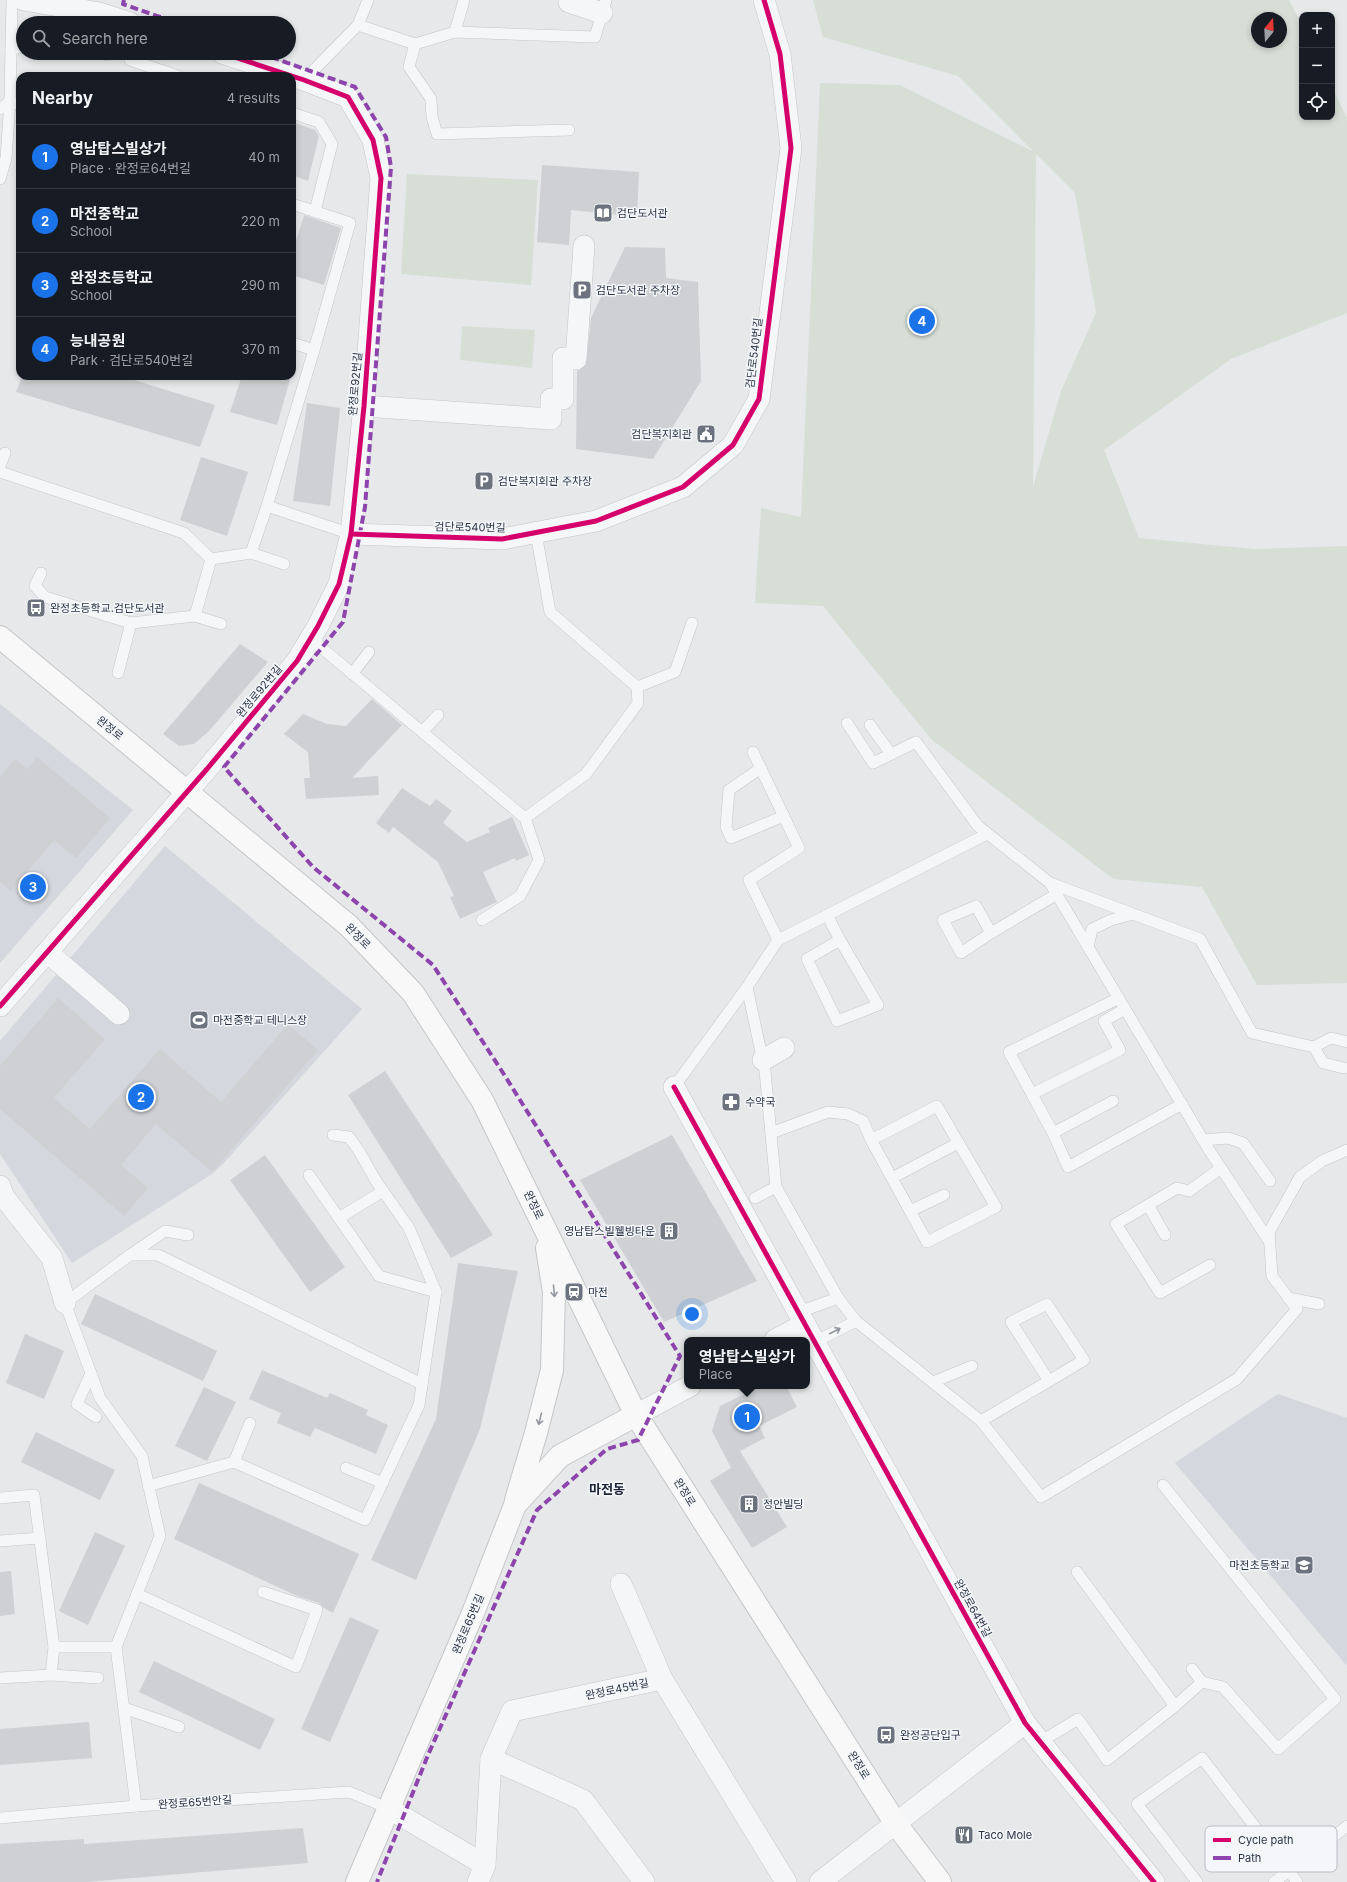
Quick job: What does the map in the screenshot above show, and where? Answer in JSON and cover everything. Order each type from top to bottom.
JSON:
[{"type":"main road","name":"완정로","points":[[0,638],[349,926],[413,993],[482,1100],[636,1415],[896,1824],[940,1882]]},
{"type":"main road","points":[[515,1505],[536,1433],[552,1370],[554,1292],[544,1225]]},
{"type":"main road","name":"완정로65번길","points":[[357,1882],[473,1613],[515,1505],[560,1456],[636,1415]]},
{"type":"street","points":[[24,0],[110,8],[121,16]]},
{"type":"street","name":"검단로540번길","points":[[351,534],[502,539],[596,521],[684,486],[733,445],[759,399],[791,148],[780,54],[764,0]]},
{"type":"street","points":[[569,2],[604,6]]},
{"type":"street","name":"완정로92번길","points":[[243,60],[280,72]]},
{"type":"street","name":"완정로92번길","points":[[0,1006],[207,769],[297,661],[311,638],[339,584],[351,534],[364,406],[381,178],[373,140],[348,97],[296,77]]},
{"type":"street","points":[[364,406],[551,419],[551,399],[562,400],[563,358],[576,359],[584,246]]},
{"type":"street","points":[[47,952],[119,1014]]},
{"type":"street","points":[[763,1060],[784,1048]]},
{"type":"street","name":"완정로64번길","points":[[674,1087],[1025,1723],[1154,1882]]},
{"type":"street","points":[[0,1186],[4,1197],[52,1258],[65,1302]]},
{"type":"street","points":[[782,1337],[806,1326]]},
{"type":"street","points":[[636,1415],[684,1389]]},
{"type":"street","points":[[621,1584],[662,1679]]},
{"type":"street","name":"완정로45번길","points":[[481,1874],[491,1759],[512,1711],[662,1679],[786,1882]]},
{"type":"street","points":[[820,1882],[1025,1723]]},
{"type":"street","points":[[491,1759],[582,1800],[644,1882]]},
{"type":"street","points":[[388,1808],[481,1874]]},
{"type":"lane","points":[[0,179],[6,158],[15,103],[11,50],[12,0]]},
{"type":"lane","points":[[304,80],[358,25],[368,0]]},
{"type":"lane","points":[[454,32],[464,0]]},
{"type":"lane","points":[[358,25],[415,44],[454,32],[595,37],[604,6]]},
{"type":"lane","points":[[415,44],[409,67],[431,99],[432,117],[436,134],[569,130]]},
{"type":"lane","points":[[11,50],[16,48]]},
{"type":"lane","points":[[130,60],[166,72]]},
{"type":"lane","points":[[0,109],[15,103]]},
{"type":"lane","points":[[296,114],[319,122],[332,144],[315,211]]},
{"type":"lane","points":[[251,553],[267,506],[314,350],[350,223],[296,205]]},
{"type":"lane","points":[[296,344],[314,350]]},
{"type":"lane","points":[[0,466],[5,452]]},
{"type":"lane","points":[[0,472],[184,533],[211,559]]},
{"type":"lane","points":[[267,506],[351,534]]},
{"type":"lane","points":[[525,818],[586,774],[638,703],[637,687],[550,612],[536,532]]},
{"type":"lane","points":[[211,559],[251,553],[284,564]]},
{"type":"lane","points":[[195,616],[211,559]]},
{"type":"lane","points":[[41,573],[35,586],[45,597],[131,623],[195,616],[221,624]]},
{"type":"lane","points":[[118,673],[131,623]]},
{"type":"lane","points":[[637,687],[675,672],[692,623]]},
{"type":"lane","points":[[311,638],[525,818],[539,860],[520,896],[482,920]]},
{"type":"lane","points":[[352,674],[369,652]]},
{"type":"lane","points":[[422,732],[438,715]]},
{"type":"lane","points":[[847,723],[873,763],[916,742],[978,826],[1050,883],[1200,939],[1252,1033],[1314,1047],[1331,1038],[1347,1042]]},
{"type":"lane","points":[[870,726],[890,754]]},
{"type":"lane","points":[[753,752],[799,848],[749,880],[778,940]]},
{"type":"lane","points":[[761,768],[729,790],[726,826],[732,838],[784,816]]},
{"type":"lane","points":[[674,1087],[747,987],[778,940],[987,834]]},
{"type":"lane","points":[[1050,883],[1203,1140],[1269,1241]]},
{"type":"lane","points":[[991,933],[976,906],[943,920],[961,953],[991,933],[1057,894]]},
{"type":"lane","points":[[1088,947],[1092,929],[1111,920],[1133,914]]},
{"type":"lane","points":[[826,915],[878,1005],[837,1021],[806,959],[840,940]]},
{"type":"lane","points":[[747,987],[763,1060],[776,1187],[838,1298],[856,1321],[981,1421],[1041,1497],[1237,1379],[1297,1309],[1272,1276],[1269,1232],[1300,1176],[1322,1161],[1347,1150]]},
{"type":"lane","points":[[1119,998],[1009,1052],[1053,1133],[1068,1167],[1182,1104]]},
{"type":"lane","points":[[1032,1094],[1120,1050],[1104,1021],[1125,1009]]},
{"type":"lane","points":[[1314,1047],[1323,1063],[1344,1068]]},
{"type":"lane","points":[[1053,1133],[1113,1102]]},
{"type":"lane","points":[[771,1133],[828,1112],[848,1114],[863,1121],[871,1140],[927,1242],[996,1207],[937,1106],[871,1140]]},
{"type":"lane","points":[[148,1486],[234,1462],[365,1520],[419,1405],[436,1292],[409,1228],[383,1191],[359,1151],[348,1137],[333,1135]]},
{"type":"lane","points":[[1203,1140],[1228,1138],[1243,1143],[1270,1181]]},
{"type":"lane","points":[[892,1178],[958,1143]]},
{"type":"lane","points":[[1210,1265],[1160,1293],[1116,1224],[1177,1188],[1189,1191],[1221,1168]]},
{"type":"lane","points":[[309,1175],[379,1276],[436,1292]]},
{"type":"lane","points":[[755,1198],[776,1187]]},
{"type":"lane","points":[[339,1218],[383,1191]]},
{"type":"lane","points":[[910,1211],[944,1195]]},
{"type":"lane","points":[[1148,1205],[1165,1235]]},
{"type":"lane","points":[[136,1806],[116,1647],[160,1536],[142,1456],[100,1398],[65,1302],[165,1231],[188,1235]]},
{"type":"lane","points":[[130,1255],[158,1256],[422,1384]]},
{"type":"lane","points":[[806,1326],[838,1298]]},
{"type":"lane","points":[[1288,1298],[1319,1304]]},
{"type":"lane","points":[[981,1421],[1049,1381],[1084,1360],[1047,1304],[1011,1322],[1049,1381]]},
{"type":"lane","points":[[806,1326],[856,1321]]},
{"type":"lane","points":[[933,1382],[972,1366]]},
{"type":"lane","points":[[91,1373],[77,1404],[96,1417]]},
{"type":"lane","points":[[234,1462],[250,1423]]},
{"type":"lane","points":[[346,1468],[383,1483]]},
{"type":"lane","points":[[1163,1485],[1335,1699],[1278,1749],[1223,1687],[1202,1682],[1192,1668]]},
{"type":"lane","points":[[0,1498],[34,1495],[54,1647],[51,1675]]},
{"type":"lane","points":[[0,1541],[40,1538]]},
{"type":"lane","points":[[1077,1572],[1175,1706]]},
{"type":"lane","points":[[137,1594],[296,1667],[317,1610],[263,1592]]},
{"type":"lane","points":[[54,1647],[116,1647]]},
{"type":"lane","points":[[0,1678],[51,1675],[98,1678]]},
{"type":"lane","points":[[1040,1742],[1078,1719],[1107,1760],[1175,1706],[1202,1682]]},
{"type":"lane","points":[[124,1708],[179,1727]]},
{"type":"lane","points":[[1197,1882],[1137,1804],[1202,1758],[1254,1826]]},
{"type":"lane","name":"완정로65번안길","points":[[0,1818],[136,1806],[349,1792],[388,1808]]},
{"type":"lane","points":[[1337,1834],[1347,1826]]},
{"type":"lane","points":[[1274,1882],[1288,1872]]},
{"type":"lane","points":[[1290,1872],[1297,1882]]},
{"type":"shaded area","points":[[813,0],[1289,0],[1299,19],[1299,120],[1335,120],[1335,93],[1347,118],[1347,313],[1231,359],[1104,450],[1139,538],[1254,549],[1347,546],[1347,983],[1257,985],[1202,887],[1114,879],[931,739],[823,606],[755,603],[761,508],[801,517],[820,83],[900,85],[1034,152],[958,76],[823,37]],"holes":[[[1036,154],[1075,193],[1096,313],[1061,391],[1033,487]]]},
{"type":"shaded area","points":[[407,174],[538,180],[531,285],[401,274]]},
{"type":"shaded area","points":[[462,326],[535,330],[532,368],[460,360]]},
{"type":"shaded area","points":[[0,704],[133,810],[0,963]]},
{"type":"shaded area","points":[[165,846],[362,1009],[223,1164],[212,1174],[72,1263],[0,1154],[0,1041]]},
{"type":"shaded area","name":"마전초등학교","points":[[1278,1394],[1347,1418],[1347,1666],[1175,1463]]},
{"type":"building","points":[[296,123],[315,130],[319,136],[308,181],[296,176]]},
{"type":"building","name":"검단도서관","points":[[542,165],[639,172],[637,217],[571,210],[569,245],[537,242]]},
{"type":"building","points":[[304,215],[341,228],[324,285],[296,276],[296,241]]},
{"type":"building","name":"검단복지회관","points":[[625,247],[665,248],[666,278],[698,282],[701,381],[653,459],[576,449],[577,371],[586,365],[591,318]]},
{"type":"building","points":[[20,380],[134,380],[215,405],[200,447],[16,392]]},
{"type":"building","points":[[241,380],[290,380],[277,425],[230,412]]},
{"type":"building","points":[[307,403],[340,408],[330,506],[293,501]]},
{"type":"building","points":[[201,457],[248,472],[227,536],[180,520]]},
{"type":"building","points":[[240,644],[268,662],[209,731],[194,744],[179,746],[163,734]]},
{"type":"building","points":[[372,699],[402,725],[352,778],[378,776],[379,795],[306,799],[304,778],[310,778],[308,752],[284,734],[303,714],[327,724],[346,726]]},
{"type":"building","points":[[37,757],[110,818],[76,858],[54,840],[11,891],[0,882],[0,777],[15,759],[27,769]]},
{"type":"building","points":[[402,788],[430,806],[436,799],[452,811],[443,823],[467,842],[490,832],[488,828],[512,817],[529,855],[516,861],[515,858],[483,872],[497,902],[460,919],[450,897],[454,896],[438,862],[393,827],[389,833],[376,823]]},
{"type":"building","points":[[58,998],[105,1039],[54,1098],[90,1129],[160,1049],[221,1102],[288,1024],[318,1050],[212,1172],[156,1124],[121,1165],[148,1188],[124,1216],[0,1109],[0,1066]]},
{"type":"building","points":[[385,1071],[493,1235],[451,1258],[348,1095]]},
{"type":"building","name":"영남탑스빌웰빙타운","points":[[672,1135],[757,1281],[664,1322],[580,1180]]},
{"type":"building","points":[[265,1155],[345,1267],[310,1292],[230,1180]]},
{"type":"building","points":[[458,1263],[518,1271],[480,1429],[416,1580],[371,1560],[436,1419]]},
{"type":"building","points":[[95,1294],[217,1351],[203,1381],[81,1324]]},
{"type":"building","points":[[25,1334],[64,1351],[44,1399],[6,1383]]},
{"type":"building","points":[[262,1370],[327,1398],[330,1393],[368,1410],[366,1415],[388,1425],[376,1454],[315,1428],[310,1437],[277,1423],[281,1413],[249,1399]]},
{"type":"building","points":[[204,1387],[236,1402],[207,1461],[175,1446]]},
{"type":"building","points":[[755,1389],[788,1389],[797,1407],[759,1426],[765,1438],[740,1451],[787,1527],[752,1548],[710,1481],[731,1468],[712,1431],[720,1406]]},
{"type":"building","points":[[36,1432],[115,1470],[100,1500],[21,1462]]},
{"type":"building","points":[[199,1483],[359,1554],[333,1613],[319,1603],[297,1596],[174,1539]]},
{"type":"building","points":[[95,1532],[125,1546],[88,1625],[59,1611]]},
{"type":"building","points":[[11,1571],[15,1614],[0,1616],[0,1572]]},
{"type":"building","points":[[350,1617],[379,1630],[330,1742],[301,1729]]},
{"type":"building","points":[[154,1661],[275,1719],[260,1750],[139,1692]]},
{"type":"building","points":[[89,1722],[92,1758],[0,1765],[0,1729]]},
{"type":"building","points":[[303,1828],[308,1863],[87,1882],[0,1882],[0,1844],[84,1839],[84,1844]]},
{"type":"marked path","points":[[124,0],[123,4],[157,16]]},
{"type":"marked path","points":[[280,60],[355,87],[386,137],[391,167],[365,507],[343,622],[224,767],[313,867],[433,965],[505,1076],[680,1356],[638,1440],[607,1449],[537,1510],[428,1755],[377,1882]]},
{"type":"cycle path","points":[[351,534],[502,539],[596,521],[683,487],[733,445],[759,399],[791,148],[780,54],[764,0]]},
{"type":"cycle path","points":[[243,60],[280,72]]},
{"type":"cycle path","points":[[0,1006],[207,769],[297,661],[318,626],[339,584],[351,534],[364,406],[381,178],[373,140],[348,97],[296,77]]},
{"type":"cycle path","points":[[674,1087],[1025,1723],[1154,1882]]},
{"type":"place","name":"검단도서관","points":[[603,213]]},
{"type":"place","name":"검단도서관 주차장","points":[[582,290]]},
{"type":"place","name":"능내공원","points":[[922,321]]},
{"type":"place","name":"검단복지회관","points":[[706,434]]},
{"type":"place","name":"검단복지회관 주차장","points":[[484,481]]},
{"type":"place","name":"완정초등학교.검단도서관","points":[[36,608]]},
{"type":"place","name":"완정초등학교","points":[[33,887]]},
{"type":"place","name":"마전중학교 테니스장","points":[[199,1020]]},
{"type":"place","name":"마전중학교","points":[[141,1097]]},
{"type":"place","name":"수약국","points":[[731,1102]]},
{"type":"place","name":"영남탑스빌웰빙타운","points":[[669,1231]]},
{"type":"place","name":"마전","points":[[574,1292]]},
{"type":"place","name":"영남탑스빌상가","points":[[747,1417]]},
{"type":"place","name":"정안빌딩","points":[[749,1504]]},
{"type":"place","name":"마전초등학교","points":[[1304,1565]]},
{"type":"place","name":"완정공단입구","points":[[886,1735]]},
{"type":"place","name":"Taco Mole","points":[[964,1835]]},
{"type":"district","name":"마전동","points":[[607,1489]]}]
